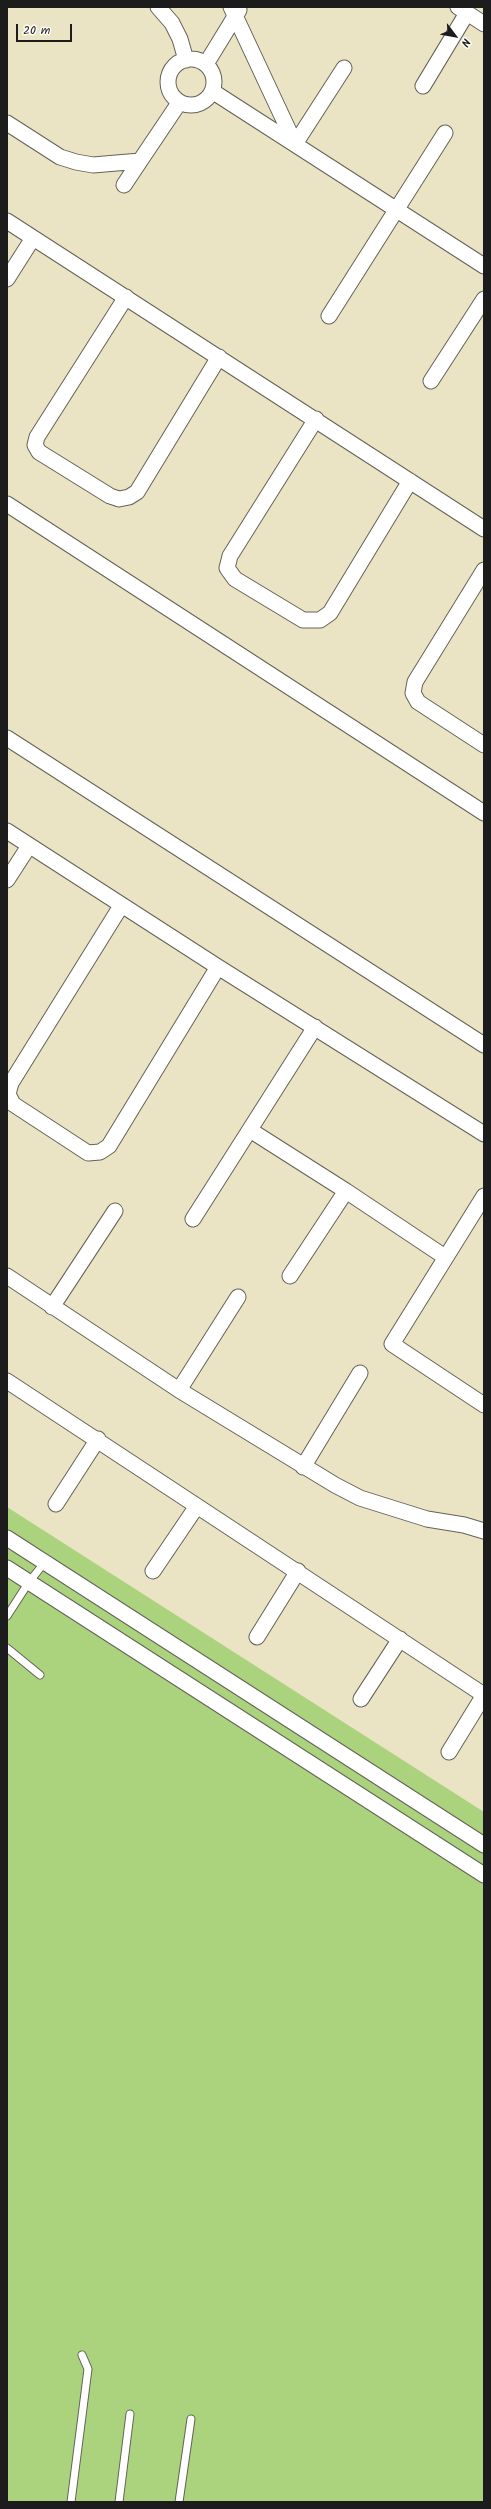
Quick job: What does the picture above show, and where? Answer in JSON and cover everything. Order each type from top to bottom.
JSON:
[{"type":"street","points":[[158,7],[172,23],[180,39],[186,60]]},
{"type":"street","points":[[231,7],[295,144]]},
{"type":"street","points":[[206,64],[241,7]]},
{"type":"street","points":[[423,86],[463,10],[484,24]]},
{"type":"street","points":[[186,60],[196,60],[206,64],[214,77],[212,91],[208,98],[194,106],[179,102],[169,91],[169,75],[179,63],[186,60]]},
{"type":"street","points":[[295,144],[344,68]]},
{"type":"street","points":[[212,91],[484,266]]},
{"type":"street","points":[[124,185],[179,102]]},
{"type":"street","points":[[7,124],[60,157],[76,162],[93,165],[140,161]]},
{"type":"street","points":[[329,316],[445,133]]},
{"type":"street","points":[[7,221],[484,529]]},
{"type":"street","points":[[7,279],[33,238]]},
{"type":"street","points":[[126,298],[37,437],[35,445],[39,452],[110,496],[120,499],[129,497],[137,492],[219,357]]},
{"type":"street","points":[[431,381],[484,299]]},
{"type":"street","points":[[316,420],[230,556],[227,568],[235,579],[303,620],[320,620],[330,613],[410,481]]},
{"type":"street","points":[[7,504],[484,813]]},
{"type":"street","points":[[484,570],[415,682],[413,693],[418,702],[484,745]]},
{"type":"street","points":[[7,738],[484,1045]]},
{"type":"street","points":[[7,831],[121,906],[484,1134]]},
{"type":"street","points":[[8,877],[30,846]]},
{"type":"street","points":[[121,906],[12,1083],[8,1094],[13,1104],[88,1153],[100,1152],[109,1146],[218,967]]},
{"type":"street","points":[[193,1218],[315,1027]]},
{"type":"street","points":[[250,1130],[346,1191],[445,1257]]},
{"type":"street","points":[[290,1276],[346,1191]]},
{"type":"street","points":[[484,1196],[392,1344],[484,1405]]},
{"type":"street","points":[[52,1307],[115,1211]]},
{"type":"street","points":[[7,1276],[179,1390],[303,1467],[360,1498],[427,1519],[464,1525],[484,1531]]},
{"type":"street","points":[[179,1390],[238,1297]]},
{"type":"street","points":[[303,1467],[360,1373]]},
{"type":"street","points":[[7,1381],[98,1439],[484,1695],[449,1752]]},
{"type":"street","points":[[56,1504],[98,1439]]},
{"type":"street","points":[[153,1571],[197,1506]]},
{"type":"street","points":[[7,1538],[484,1845]]},
{"type":"street","points":[[7,1568],[334,1777],[484,1875]]},
{"type":"street","points":[[257,1638],[298,1571]]},
{"type":"street","points":[[361,1700],[400,1639]]},
{"type":"street","points":[[334,1777],[347,1756]]},
{"type":"lane","points":[[7,1616],[29,1582],[45,1562]]},
{"type":"lane","points":[[7,1648],[40,1675]]},
{"type":"lane","points":[[72,2502],[88,2369],[82,2355]]},
{"type":"lane","points":[[119,2502],[130,2414]]},
{"type":"lane","points":[[179,2502],[191,2418]]},
{"type":"green space","points":[[7,1507],[484,1812],[484,2502],[7,2502]]}]
